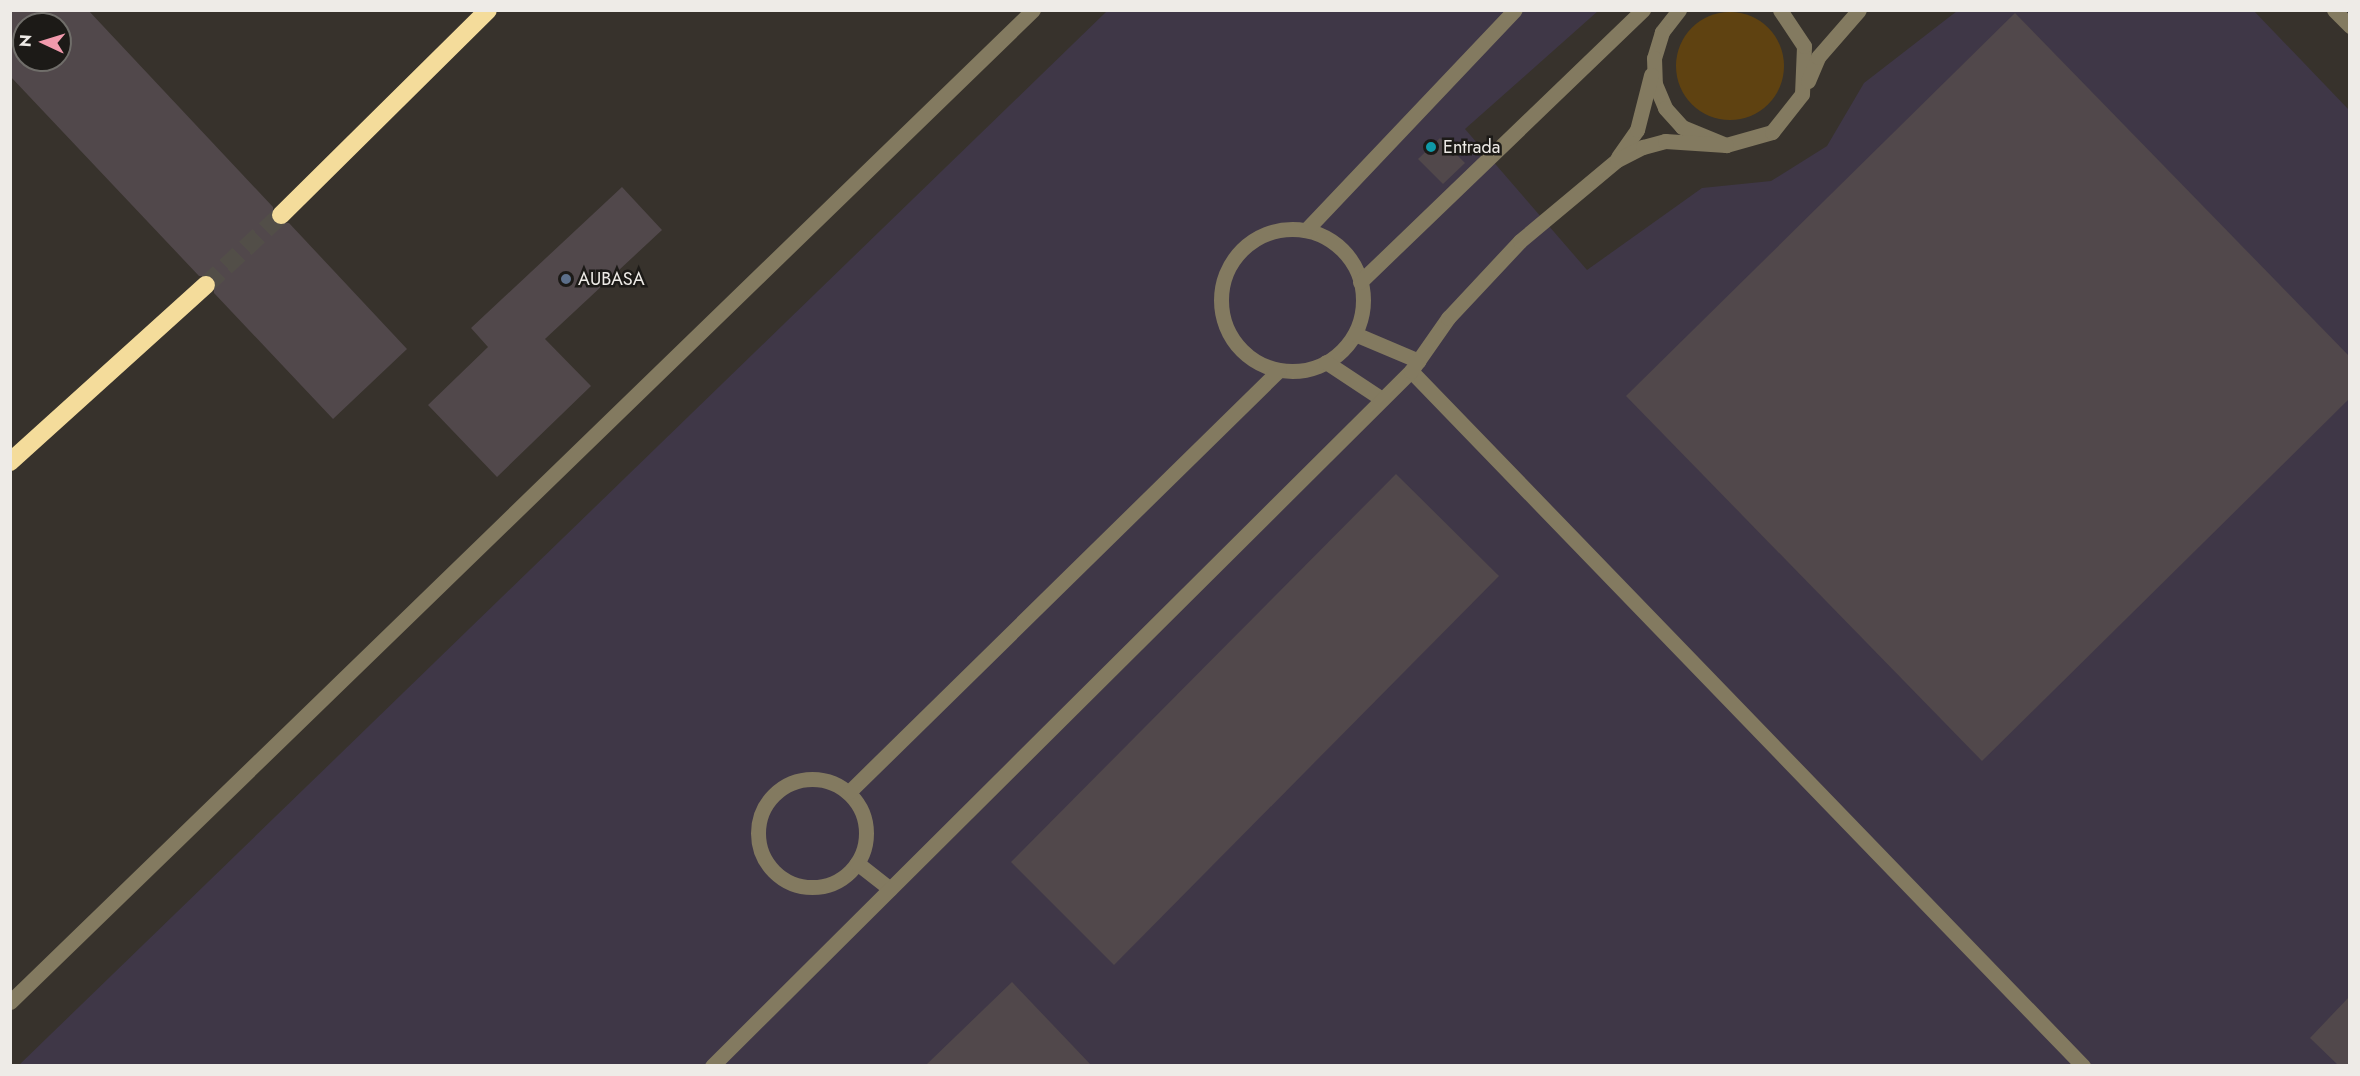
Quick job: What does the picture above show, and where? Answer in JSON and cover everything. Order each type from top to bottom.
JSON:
[{"type":"highway","points":[[281,215],[488,10]]},
{"type":"highway","points":[[10,462],[207,285]]},
{"type":"street","points":[[10,1002],[1033,10]]},
{"type":"street","points":[[1306,230],[1515,10]]},
{"type":"street","points":[[1360,282],[1642,10]]},
{"type":"street","points":[[1780,10],[1804,46],[1802,94]]},
{"type":"street","points":[[1617,160],[1665,141],[1726,145],[1772,132],[1802,94],[1818,57],[1859,10]]},
{"type":"street","points":[[2334,10],[2349,26]]},
{"type":"street","points":[[712,1065],[1415,366],[1448,318],[1520,241],[1617,160],[1637,130],[1662,33],[1679,11]]},
{"type":"street","points":[[1654,57],[1655,84],[1665,108],[1702,139],[1726,145]]},
{"type":"street","points":[[849,792],[1279,370],[1326,362],[1355,334],[1362,313],[1360,282],[1344,251],[1306,230],[1262,235],[1244,248],[1223,286],[1222,309],[1240,349],[1279,370]]},
{"type":"street","points":[[1355,334],[1415,366],[2083,1065]]},
{"type":"street","points":[[1326,362],[1382,399]]},
{"type":"street","points":[[796,779],[824,780],[849,792],[866,826],[857,863],[827,885],[799,885],[773,873],[757,839],[766,802],[796,779]]},
{"type":"street","points":[[857,863],[890,889]]},
{"type":"shaded area","points":[[1107,11],[1598,11],[1465,129],[1587,270],[1702,188],[1771,181],[1827,146],[1864,83],[1957,11],[2254,11],[2349,110],[2349,1065],[18,1066]]},
{"type":"shaded area","points":[[1730,12],[1751,16],[1768,28],[1780,45],[1784,66],[1780,87],[1768,104],[1751,116],[1730,120],[1709,116],[1692,104],[1680,87],[1676,66],[1680,45],[1692,28],[1709,16]]},
{"type":"building","points":[[10,10],[88,10],[273,207],[273,222],[289,223],[407,349],[333,419],[214,293],[214,277],[199,276],[10,76]]},
{"type":"building","points":[[2015,13],[2349,356],[2349,399],[1982,761],[1626,396]]},
{"type":"building","points":[[1440,138],[1465,163],[1443,184],[1418,159]]},
{"type":"building","name":"AUBASA","points":[[622,187],[662,230],[545,339],[591,386],[497,477],[428,405],[488,347],[471,328]]},
{"type":"building","points":[[1396,474],[1499,576],[1114,965],[1011,862]]},
{"type":"building","points":[[1012,982],[1091,1065],[926,1065]]},
{"type":"building","points":[[2349,997],[2349,1065],[2338,1065],[2310,1038]]},
{"type":"tunnel","points":[[206,285],[281,215]]},
{"type":"place","name":"Entrada","points":[[1431,147]]},
{"type":"place","name":"AUBASA","points":[[566,279]]}]
